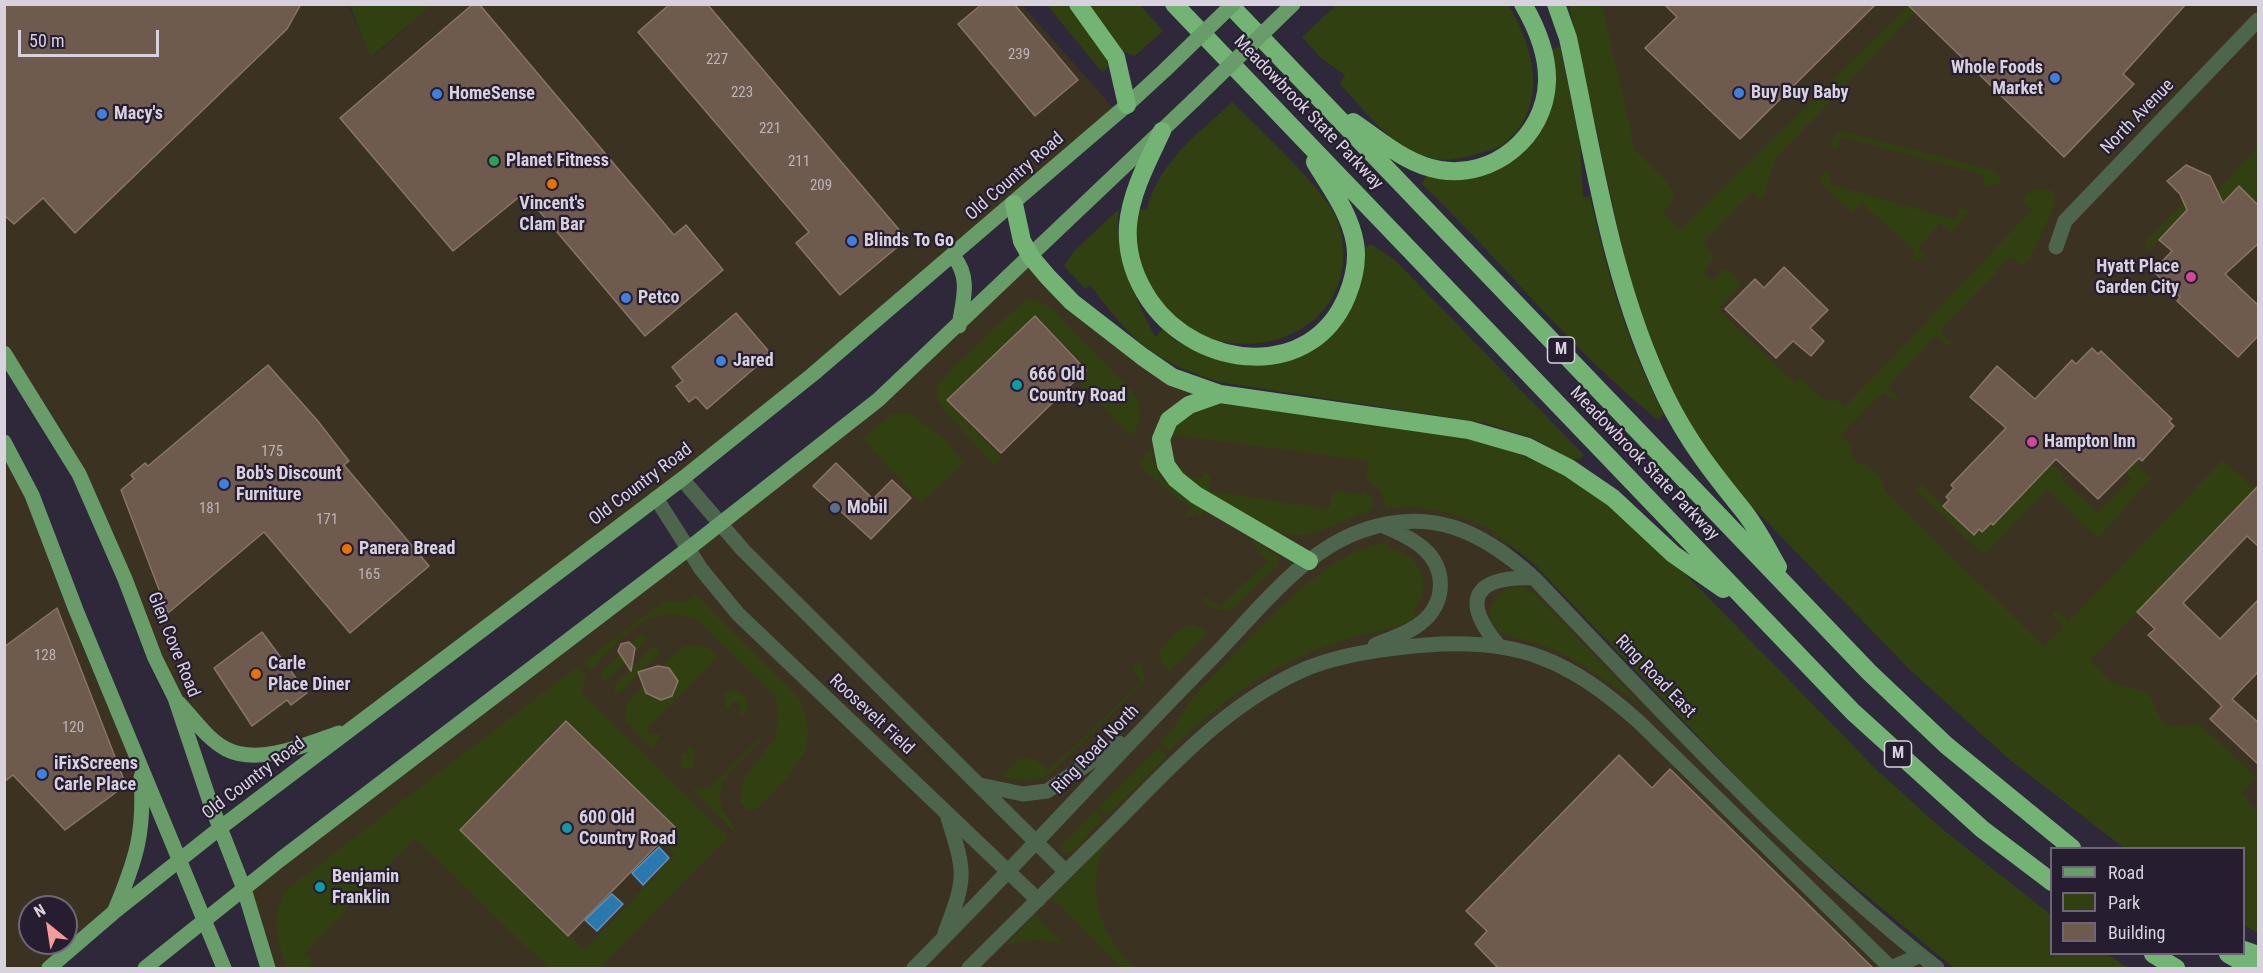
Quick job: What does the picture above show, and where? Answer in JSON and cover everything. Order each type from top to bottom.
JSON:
[{"type":"highway","points":[[1078,4],[1116,57],[1127,105]]},
{"type":"highway","name":"Meadowbrook State Parkway","points":[[1174,4],[1756,612],[1903,760],[1982,829],[2050,880]]},
{"type":"highway","name":"Meadowbrook State Parkway","points":[[1231,4],[1798,599],[1946,744],[2070,847]]},
{"type":"highway","points":[[1323,101],[1421,165],[1459,172],[1494,163],[1522,141],[1536,121],[1544,102],[1547,81],[1542,47],[1522,4]]},
{"type":"highway","points":[[1556,4],[1568,38],[1612,248],[1628,304],[1647,354],[1692,444],[1717,481],[1743,510],[1798,599]]},
{"type":"highway","points":[[1162,131],[1138,184],[1129,215],[1129,252],[1137,279],[1157,311],[1182,336],[1213,350],[1253,357],[1290,350],[1323,331],[1340,311],[1353,278],[1356,254],[1349,224],[1300,137]]},
{"type":"highway","points":[[1014,204],[1022,241],[1031,257],[1072,302],[1172,377],[1220,394],[1469,430],[1528,447],[1569,468],[1613,498],[1673,554],[1756,612]]},
{"type":"highway","points":[[1220,394],[1189,405],[1169,420],[1161,439],[1166,465],[1176,479],[1196,495],[1309,561]]},
{"type":"highway","points":[[2155,955],[2176,969]]},
{"type":"highway","points":[[2230,955],[2252,969]]},
{"type":"main road","name":"Old Country Road","points":[[49,969],[180,859],[682,479],[848,347],[1127,105],[1231,4]]},
{"type":"main road","points":[[145,969],[244,889],[688,549],[878,400],[1031,257],[1293,4]]},
{"type":"main road","points":[[954,257],[963,269],[965,281],[958,326]]},
{"type":"main road","name":"Glen Cove Road","points":[[5,355],[79,474],[175,698],[220,828],[244,889],[268,969]]},
{"type":"main road","points":[[4,442],[32,495],[76,610],[224,969]]},
{"type":"main road","points":[[175,698],[213,740],[240,754],[266,753],[303,746],[352,728]]},
{"type":"main road","points":[[113,913],[134,866],[143,823],[140,762]]},
{"type":"street","name":"North Avenue","points":[[2056,247],[2065,221],[2259,20]]},
{"type":"street","name":"Roosevelt Field","points":[[682,479],[720,524],[1066,872]]},
{"type":"street","name":"Roosevelt Field","points":[[656,498],[688,549],[743,619],[1038,900]]},
{"type":"street","name":"Ring Road East","points":[[1309,561],[1345,538],[1382,525],[1432,522],[1465,530],[1501,550],[1534,578],[1746,800],[1825,875],[1937,969]]},
{"type":"street","points":[[969,969],[1177,761],[1235,710],[1295,674],[1347,656],[1419,625],[1434,609],[1440,599],[1438,571],[1430,555],[1414,541],[1382,525]]},
{"type":"street","name":"Ring Road North","points":[[915,969],[1146,724],[1309,561]]},
{"type":"street","points":[[1499,646],[1477,615],[1477,600],[1481,592],[1494,581],[1534,578]]},
{"type":"street","points":[[1347,656],[1446,644],[1499,646],[1550,660],[1583,677],[1611,698],[1891,968],[1921,955]]},
{"type":"street","points":[[979,785],[1023,795],[1047,791],[1063,783],[1146,724]]},
{"type":"street","points":[[942,940],[959,895],[963,875],[961,856],[948,815]]},
{"type":"shaded area","points":[[4,5],[348,5],[372,57],[432,5],[1022,5],[1118,113],[954,257],[377,710],[303,745],[240,754],[175,698],[79,472],[5,351]]},
{"type":"shaded area","points":[[1598,5],[2258,5],[2258,820],[2044,663],[1653,263]]},
{"type":"shaded area","points":[[1031,257],[1129,347],[1220,394],[1222,420],[1461,484],[1534,578],[1746,800],[1937,968],[268,968],[244,889],[878,400]]},
{"type":"shaded area","points":[[4,444],[139,762],[144,817],[113,913],[78,943],[78,895],[18,895],[18,955],[63,955],[48,968],[5,968]]},
{"type":"green space","points":[[349,4],[432,4],[432,5],[371,57]]},
{"type":"green space","points":[[1047,5],[1067,5],[1106,53],[1108,67],[1102,72]]},
{"type":"green space","points":[[1090,5],[1140,5],[1163,31],[1135,56],[1128,54],[1109,35]]},
{"type":"green space","points":[[1336,5],[1508,5],[1525,40],[1531,59],[1533,78],[1532,96],[1527,114],[1517,131],[1497,148],[1456,159],[1431,158],[1404,147],[1381,128],[1340,84],[1345,75],[1321,58],[1302,37]]},
{"type":"green space","points":[[1569,5],[1602,5],[1635,150],[1670,186],[1674,195],[1671,203],[1662,212],[1680,230],[1909,5],[1922,5],[1776,158],[1762,200],[1751,193],[1703,243],[1714,257],[1704,272],[1712,280],[1721,271],[1727,269],[1742,284],[1718,309],[1795,383],[1800,378],[1821,397],[1836,400],[1845,407],[2032,210],[2024,203],[2026,194],[2035,189],[2051,190],[2056,202],[2024,266],[2010,257],[1940,331],[1950,341],[1950,345],[1946,345],[1936,336],[1887,387],[1898,398],[1898,402],[1883,392],[1841,435],[1852,446],[1852,456],[1858,464],[1867,464],[1883,480],[1886,492],[2044,647],[2064,627],[2053,615],[2054,613],[2057,610],[2069,621],[2223,460],[2252,487],[2258,486],[2090,661],[2111,683],[2148,692],[2162,722],[2169,726],[2199,724],[2257,778],[2242,794],[2258,811],[2258,933],[2245,926],[2245,847],[2123,847],[2009,759],[1910,670],[1739,493],[1709,456],[1675,399],[1654,350],[1629,280]]},
{"type":"green space","points":[[1560,47],[1580,144],[1583,197],[1590,196],[1620,308],[1639,361],[1664,414],[1658,420],[1626,393],[1566,335],[1422,184],[1427,174],[1524,149],[1552,49]]},
{"type":"green space","points":[[1232,102],[1289,158],[1329,205],[1336,217],[1343,244],[1342,269],[1335,291],[1323,310],[1306,326],[1285,337],[1260,343],[1222,342],[1190,331],[1160,300],[1144,277],[1135,240],[1136,209],[1147,210],[1152,193],[1170,163]]},
{"type":"green space","points":[[1841,131],[1996,171],[2001,179],[1998,184],[1982,188],[1984,175],[1842,137],[1836,150],[1832,150],[1830,141]]},
{"type":"green space","points":[[2258,146],[2258,198],[2255,201],[2239,186],[2223,202],[2217,192]]},
{"type":"green space","points":[[1825,171],[1830,173],[1830,184],[1956,220],[1960,208],[1971,210],[1951,233],[1941,223],[1919,247],[1926,256],[1911,262],[1915,251],[1862,203],[1852,212],[1821,183],[1820,178]]},
{"type":"green space","points":[[2186,200],[2187,210],[2149,250],[2143,245]]},
{"type":"green space","points":[[1119,209],[1118,227],[1122,260],[1133,291],[1155,337],[1163,329],[1175,341],[1217,358],[1318,342],[1362,249],[1371,244],[1395,260],[1583,454],[1581,459],[1570,459],[1535,439],[1485,423],[1219,382],[1195,374],[1159,356],[1132,335],[1090,285],[1085,289],[1064,266],[1074,251]]},
{"type":"green space","points":[[1035,299],[1052,308],[1134,394],[1139,405],[1139,421],[1131,436],[1080,383],[1087,376],[1087,367],[1035,316],[950,397],[950,404],[1002,458],[994,465],[943,409],[937,398],[937,386],[949,371],[1025,300]]},
{"type":"green space","points":[[1216,403],[1429,431],[1493,444],[1556,469],[1609,502],[1657,545],[1879,772],[1941,828],[2050,914],[2050,955],[2108,955],[2129,968],[1954,968],[1809,848],[1753,794],[1534,564],[1487,527],[1451,513],[1414,507],[1386,509],[1380,490],[1366,480],[1369,461],[1174,435],[1170,443],[1169,430],[1179,416]]},
{"type":"green space","points":[[909,413],[943,438],[965,462],[921,503],[863,438],[891,414]]},
{"type":"green space","points":[[2097,417],[2143,459],[2137,465],[2151,478],[2100,536],[2097,537],[2047,489],[1984,555],[1915,490],[1921,484],[1974,535],[1979,529],[1983,532],[2051,464],[2064,475],[2061,479],[2098,512],[2131,478],[2124,472]]},
{"type":"green space","points":[[1152,446],[1153,461],[1162,479],[1185,499],[1205,510],[1200,516],[1195,512],[1187,519],[1184,516],[1192,508],[1179,500],[1138,464]]},
{"type":"green space","points":[[1180,468],[1186,469],[1186,476],[1202,479],[1203,473],[1210,475],[1210,491],[1329,509],[1333,491],[1362,494],[1364,490],[1371,496],[1374,505],[1370,511],[1310,534],[1295,535],[1279,532],[1225,504],[1180,474]]},
{"type":"green space","points":[[1246,537],[1279,557],[1278,565],[1232,610],[1215,609],[1202,603],[1206,597],[1219,608],[1268,561]]},
{"type":"green space","points":[[1388,543],[1387,548],[1409,556],[1421,572],[1423,592],[1413,613],[1418,618],[1398,626],[1338,642],[1288,663],[1247,686],[1228,700],[1169,751],[1160,743],[1174,728],[1188,703],[1281,606],[1337,562],[1364,548]]},
{"type":"green space","points":[[1514,586],[1526,588],[1535,594],[1646,709],[1590,670],[1560,653],[1499,631],[1490,615],[1493,603],[1497,597]]},
{"type":"green space","points":[[694,593],[801,701],[805,715],[808,738],[802,757],[788,776],[754,810],[746,810],[740,803],[744,778],[775,738],[778,717],[775,696],[697,620],[680,615],[664,615],[650,619],[624,636],[590,671],[583,662],[663,602],[686,602]]},
{"type":"green space","points":[[1193,624],[1209,632],[1170,671],[1162,664],[1159,653],[1173,634]]},
{"type":"green space","points":[[640,634],[648,638],[608,680],[602,680],[601,673]]},
{"type":"green space","points":[[688,645],[705,646],[718,657],[648,727],[648,734],[660,734],[653,750],[625,721],[627,702],[678,650]]},
{"type":"green space","points":[[653,646],[661,651],[621,692],[615,693],[614,686]]},
{"type":"green space","points":[[1141,662],[1145,678],[1142,685],[1052,772],[1040,779],[1029,781],[1003,776],[1020,758],[1035,759],[1048,771],[1142,682],[1132,668]]},
{"type":"green space","points":[[578,666],[586,677],[582,689],[584,695],[728,837],[600,968],[549,968],[415,839],[305,953],[314,962],[307,968],[286,968],[280,947],[276,920],[286,890]],"holes":[[[566,721],[674,826],[660,841],[675,855],[585,950],[460,830]]]},
{"type":"green space","points":[[733,690],[741,693],[746,700],[746,711],[741,717],[739,702],[731,702],[731,710],[725,710],[725,694]]},
{"type":"green space","points":[[764,729],[760,741],[730,772],[720,791],[720,802],[735,828],[733,831],[692,789],[710,787],[761,737]]},
{"type":"green space","points":[[1158,747],[1167,756],[1107,816],[1099,807]]},
{"type":"green space","points":[[688,748],[695,748],[693,767],[681,769],[681,754],[688,754]]},
{"type":"green space","points":[[1095,811],[1103,819],[1072,852],[1065,854],[1060,847]]},
{"type":"green space","points":[[1116,831],[1099,859],[1096,893],[1108,934],[1135,968],[1122,968],[1052,899]]},
{"type":"green space","points":[[1035,915],[1063,944],[1034,940],[1005,946]]},
{"type":"water","points":[[659,847],[669,858],[643,885],[632,873]]},
{"type":"water","points":[[612,894],[623,904],[597,931],[585,920]]},
{"type":"building","name":"Macy's","points":[[4,4],[301,4],[287,29],[75,233],[43,198],[14,224],[4,215]]},
{"type":"building","points":[[473,4],[479,4],[674,235],[686,225],[723,270],[645,336],[524,193],[453,251],[340,118]]},
{"type":"building","points":[[670,4],[707,4],[907,239],[840,295],[796,243],[809,232],[638,32]]},
{"type":"building","points":[[982,4],[1014,4],[1078,80],[1035,116],[958,24]]},
{"type":"building","name":"Buy Buy Baby","points":[[1664,4],[1876,4],[1740,139],[1645,48],[1677,17]]},
{"type":"building","name":"Whole Foods Market","points":[[1907,4],[2186,4],[2123,74],[2134,84],[2064,157]]},
{"type":"building","name":"Hyatt Place Garden City","points":[[2186,165],[2210,176],[2223,203],[2239,186],[2259,206],[2259,243],[2225,274],[2259,306],[2259,335],[2238,357],[2177,301],[2180,297],[2153,271],[2172,251],[2159,240],[2187,210],[2180,194],[2167,181]]},
{"type":"building","points":[[1784,267],[1828,310],[1810,328],[1824,341],[1811,356],[1793,341],[1776,358],[1725,309],[1755,279],[1764,288]]},
{"type":"building","name":"Jared","points":[[736,313],[771,354],[707,409],[696,397],[689,402],[676,386],[683,381],[672,367]]},
{"type":"building","name":"666 Old Country Road","points":[[1035,316],[1086,370],[1001,453],[947,400]]},
{"type":"building","name":"Hampton Inn","points":[[2092,348],[2098,354],[2101,351],[2172,419],[2169,421],[2174,426],[2142,461],[2139,458],[2098,499],[2056,459],[1993,525],[1991,523],[1982,532],[1979,529],[1974,535],[1943,506],[1949,500],[1946,497],[1954,488],[1951,485],[2006,428],[1970,397],[1997,366],[2035,399],[2072,360],[2076,364]]},
{"type":"building","name":"Bob's Discount Furniture","points":[[268,365],[317,420],[349,461],[344,465],[429,566],[350,633],[264,532],[168,613],[121,490],[134,479],[131,475],[145,463],[148,466]]},
{"type":"building","points":[[836,463],[873,499],[892,480],[911,498],[871,539],[813,486]]},
{"type":"building","points":[[2259,485],[2259,547],[2247,536],[2183,603],[2220,639],[2259,599],[2259,671],[2232,699],[2259,723],[2259,765],[2210,719],[2222,706],[2148,635],[2155,629],[2137,612]]},
{"type":"building","points":[[57,608],[126,785],[65,830],[13,775],[4,782],[4,647]]},
{"type":"building","name":"Carle Place Diner","points":[[262,632],[307,693],[291,705],[287,700],[252,726],[214,668]]},
{"type":"building","points":[[629,642],[635,648],[631,671],[618,651],[621,644]]},
{"type":"building","points":[[658,666],[669,668],[678,681],[672,696],[661,700],[646,693],[638,672]]},
{"type":"building","name":"600 Old Country Road","points":[[566,721],[675,827],[568,936],[460,830]]},
{"type":"building","points":[[1619,755],[1652,788],[1670,769],[1874,969],[1499,969],[1475,944],[1487,931],[1466,911]]},
{"type":"place","name":"Whole Foods Market","points":[[2055,78]]},
{"type":"place","name":"Buy Buy Baby","points":[[1739,93]]},
{"type":"place","name":"HomeSense","points":[[437,94]]},
{"type":"place","name":"Macy's","points":[[102,114]]},
{"type":"place","name":"Planet Fitness","points":[[494,161]]},
{"type":"place","name":"Vincent's Clam Bar","points":[[552,184]]},
{"type":"place","name":"Blinds To Go","points":[[852,241]]},
{"type":"place","name":"Hyatt Place Garden City","points":[[2191,277]]},
{"type":"place","name":"Petco","points":[[626,298]]},
{"type":"place","name":"Jared","points":[[721,361]]},
{"type":"place","name":"666 Old Country Road","points":[[1017,385]]},
{"type":"place","name":"Hampton Inn","points":[[2032,442]]},
{"type":"place","name":"Bob's Discount Furniture","points":[[224,484]]},
{"type":"place","name":"Mobil","points":[[835,508]]},
{"type":"place","name":"Panera Bread","points":[[347,549]]},
{"type":"place","name":"Carle Place Diner","points":[[256,674]]},
{"type":"place","name":"iFixScreens Carle Place","points":[[42,774]]},
{"type":"place","name":"600 Old Country Road","points":[[567,828]]},
{"type":"place","name":"Benjamin Franklin","points":[[320,887]]}]
